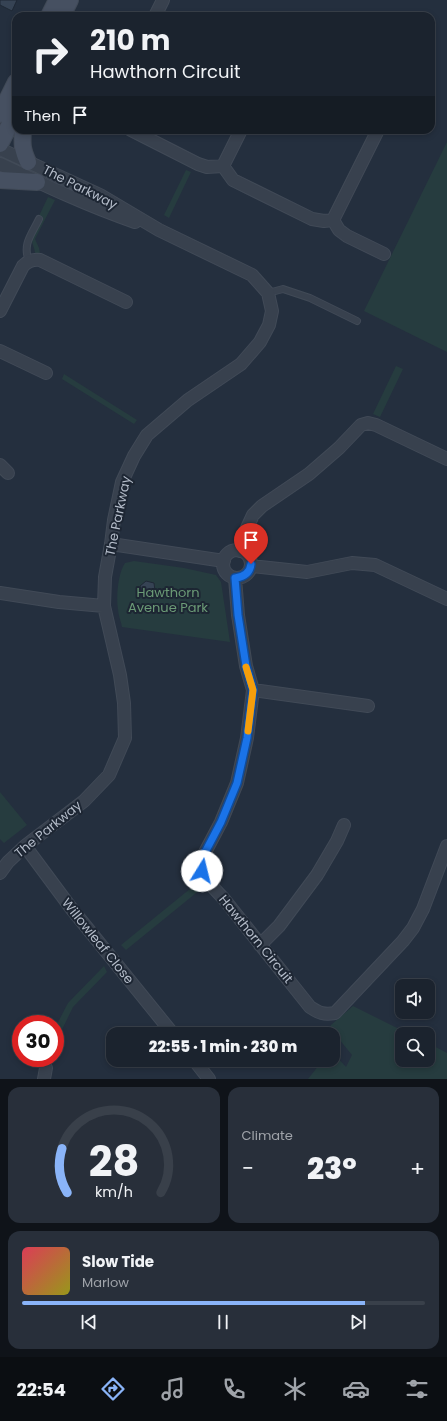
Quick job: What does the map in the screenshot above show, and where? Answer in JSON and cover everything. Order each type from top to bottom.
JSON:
[{"type":"main road","points":[[51,12],[57,0]]},
{"type":"main road","points":[[64,12],[70,0]]},
{"type":"main road","points":[[0,113],[12,90]]},
{"type":"main road","points":[[0,144],[12,120]]},
{"type":"main road","points":[[23,134],[23,152],[28,162]]},
{"type":"main road","points":[[0,180],[37,182]]},
{"type":"street","points":[[156,12],[162,0]]},
{"type":"street","points":[[139,134],[198,164],[207,167],[223,166]]},
{"type":"street","points":[[223,166],[239,134]]},
{"type":"street","points":[[333,220],[376,134]]},
{"type":"street","name":"The Parkway","points":[[0,149],[100,195],[159,230],[252,275],[268,293],[272,311],[269,325],[260,342],[241,364],[188,400],[148,435],[134,456],[122,482],[114,520],[105,577],[104,606],[120,676],[124,703],[125,738],[109,775],[84,801],[25,846],[8,862],[0,873]]},
{"type":"street","name":"The Parkway","points":[[0,164],[104,212],[159,230]]},
{"type":"street","points":[[223,166],[233,180],[312,219],[324,221],[333,220]]},
{"type":"street","points":[[333,220],[339,230],[347,236],[384,254]]},
{"type":"street","points":[[0,310],[23,266],[29,261],[40,260],[126,302]]},
{"type":"street","points":[[0,351],[46,373]]},
{"type":"street","points":[[240,551],[242,539],[253,515],[262,506],[309,474],[339,448],[360,425],[368,423],[376,425],[447,459]]},
{"type":"street","points":[[111,544],[224,561]]},
{"type":"street","points":[[236,550],[248,556],[251,566],[246,575],[235,578],[226,572],[223,566],[224,561],[225,557],[230,552],[236,550]]},
{"type":"street","points":[[251,566],[307,572],[338,565],[367,563],[375,564],[447,599]]},
{"type":"street","name":"Hawthorn Circuit","points":[[235,578],[238,615],[246,666],[253,690],[245,745],[237,783],[221,822],[201,860],[202,871],[208,882],[310,1008],[320,1014],[327,1015],[335,1013],[403,941],[413,928],[423,909],[447,846]]},
{"type":"street","points":[[0,593],[59,602],[104,606]]},
{"type":"street","points":[[253,690],[368,706]]},
{"type":"street","points":[[260,945],[279,926],[317,875],[337,841],[344,825]]},
{"type":"street","name":"Willowleaf Close","points":[[25,846],[71,908],[167,1027]]},
{"type":"street","points":[[200,1067],[209,1079]]},
{"type":"lane","points":[[29,261],[26,253],[27,243],[39,219]]},
{"type":"lane","points":[[268,293],[283,289],[310,298],[357,321]]},
{"type":"green space","points":[[447,142],[447,352],[364,311]]},
{"type":"green space","points":[[186,170],[191,172],[169,218],[164,215]]},
{"type":"green space","points":[[48,197],[55,200],[35,239],[40,254],[35,253],[32,240],[42,218],[39,216]]},
{"type":"green space","points":[[396,366],[403,369],[380,417],[373,414]]},
{"type":"green space","points":[[64,374],[137,420],[134,424],[62,379]]},
{"type":"green space","name":"Hawthorn Avenue Park","points":[[134,561],[184,568],[216,575],[221,582],[230,642],[122,627],[117,604],[119,579],[125,563]]},
{"type":"green space","points":[[0,792],[27,825],[4,843],[0,839]]},
{"type":"green space","points":[[196,884],[201,889],[126,950],[121,945]]},
{"type":"green space","points":[[104,966],[107,972],[73,1007],[64,1026],[64,1015],[62,1015],[68,1003]]},
{"type":"green space","points":[[353,1006],[395,1027],[395,1067],[435,1067],[435,1047],[447,1053],[447,1079],[308,1079],[317,1067],[340,1067],[340,1061],[346,1067],[352,1055],[340,1040],[340,1027],[330,1027]]},
{"type":"building","points":[[0,0],[17,0],[12,11],[0,5]]},
{"type":"building","points":[[146,581],[154,583],[155,591],[150,597],[142,594],[140,586]]},
{"type":"slow traffic","points":[[246,667],[253,690],[248,731]]},
{"type":"route","points":[[202,871],[201,860],[229,806],[237,783],[247,738],[253,690],[246,666],[238,615],[235,578],[240,578],[246,575],[250,570],[251,564]]}]
